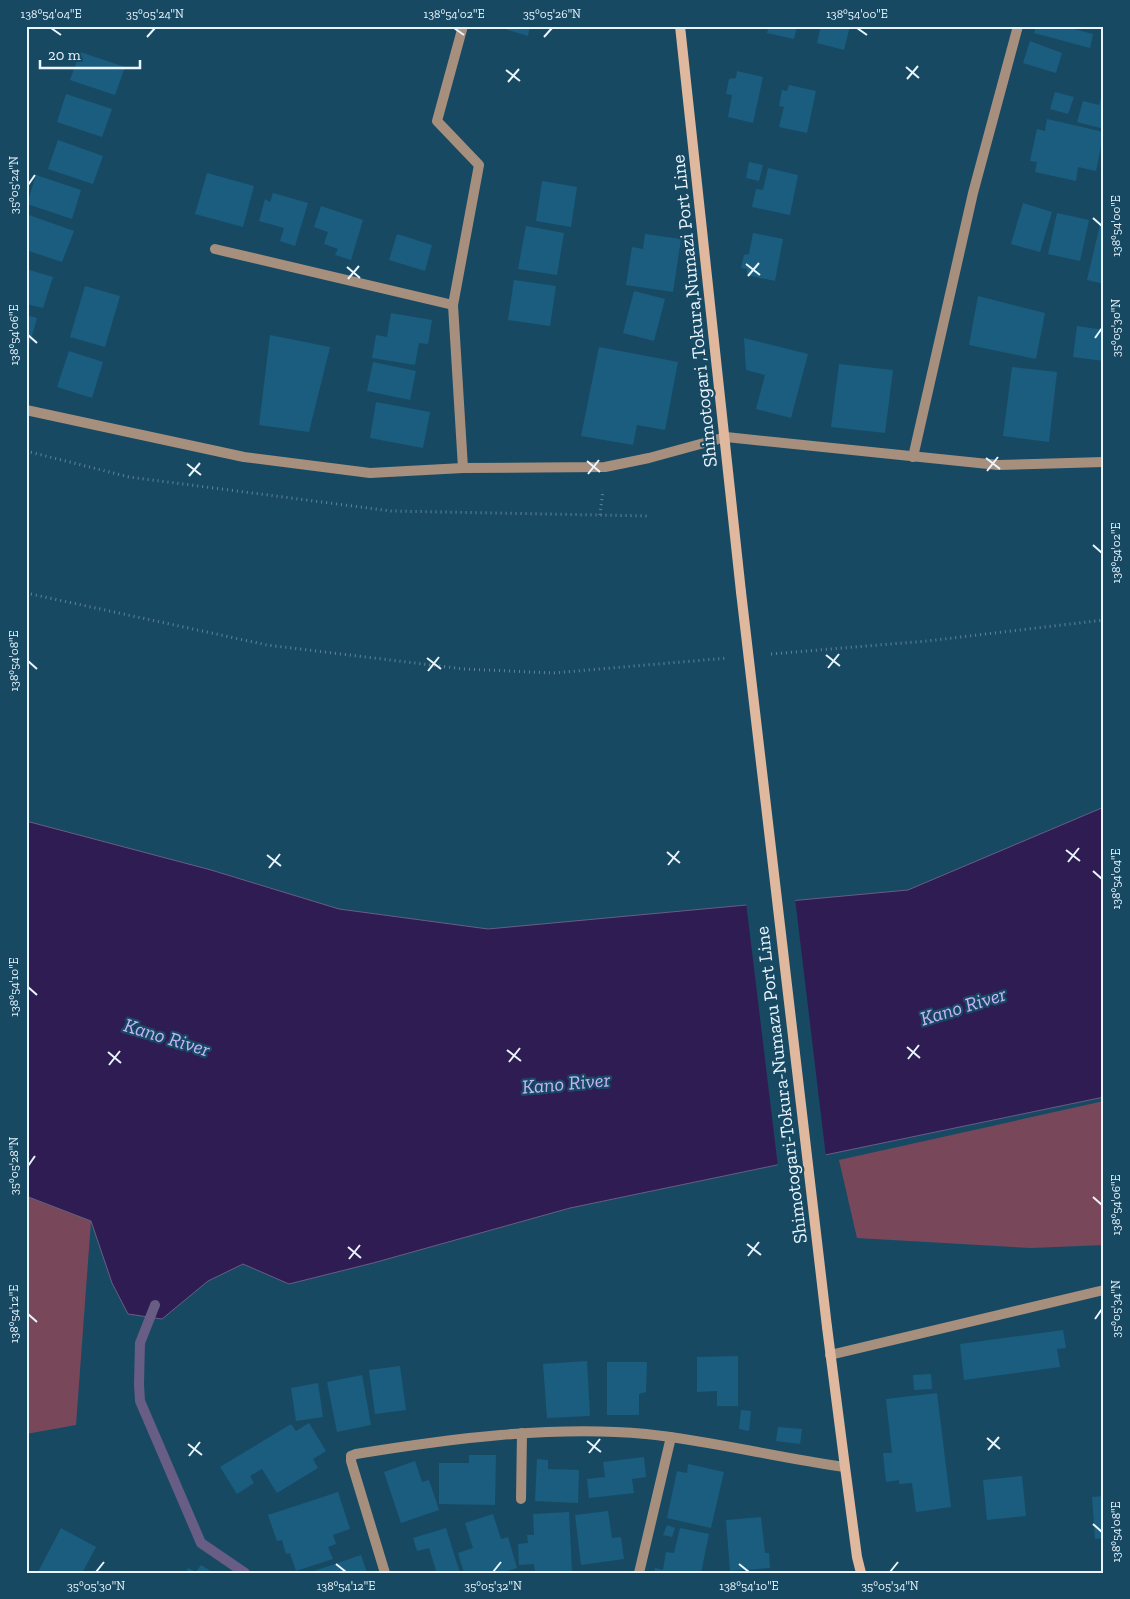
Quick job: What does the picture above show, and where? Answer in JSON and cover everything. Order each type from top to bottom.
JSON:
[{"type":"main road","name":"Shimotogari ,Tokura,Numazi Port Line","points":[[680,26],[742,592]]},
{"type":"main road","name":"Shimotogari-Tokura-Numazu Port Line","points":[[742,592],[830,1355],[844,1467],[861,1573]]},
{"type":"street","points":[[463,26],[437,122],[479,165],[453,305],[463,468]]},
{"type":"street","points":[[913,456],[973,193],[1018,26]]},
{"type":"street","points":[[215,249],[453,305]]},
{"type":"street","points":[[26,410],[244,457],[370,473],[463,468],[605,467],[649,458],[726,438],[998,465],[1104,462]]},
{"type":"street","points":[[830,1355],[1104,1290]]},
{"type":"street","points":[[385,1573],[350,1461],[351,1456],[356,1454],[383,1449],[522,1433],[610,1432],[671,1437],[844,1467]]},
{"type":"street","points":[[521,1499],[522,1433]]},
{"type":"street","points":[[639,1573],[671,1437]]},
{"type":"path","points":[[26,451],[129,477],[391,512],[650,516]]},
{"type":"path","points":[[26,593],[266,645],[464,669],[553,673],[730,658]]},
{"type":"path","points":[[770,654],[927,641],[1104,620]]},
{"type":"shaded area","points":[[1104,1101],[1104,1245],[1031,1248],[857,1238],[839,1160]]},
{"type":"shaded area","points":[[26,1196],[91,1221],[76,1425],[26,1434]]},
{"type":"water","name":"Kano River","points":[[1104,807],[1104,1097],[570,1208],[373,1263],[289,1284],[243,1264],[208,1281],[162,1319],[128,1314],[112,1283],[91,1221],[26,1196],[26,821],[211,870],[339,909],[488,929],[908,890]]},
{"type":"pier","points":[[795,898],[826,1157],[778,1167],[746,902]]},
{"type":"building","points":[[495,26],[530,26],[528,36]]},
{"type":"building","points":[[769,26],[797,26],[794,39],[767,33]]},
{"type":"building","points":[[821,26],[850,26],[844,50],[817,43]]},
{"type":"building","points":[[1036,26],[1074,26],[1074,29],[1093,34],[1090,48],[1034,33]]},
{"type":"building","points":[[1030,41],[1062,53],[1056,73],[1023,63]]},
{"type":"building","points":[[80,52],[125,67],[115,95],[70,80]]},
{"type":"building","points":[[737,71],[763,77],[753,123],[728,117],[732,95],[726,94],[729,79],[736,78]]},
{"type":"building","points":[[789,85],[816,91],[807,133],[779,127],[784,107],[779,106],[782,90],[787,91]]},
{"type":"building","points":[[1104,88],[1104,129],[1077,122],[1083,101],[1099,105]]},
{"type":"building","points":[[1055,92],[1074,97],[1068,114],[1050,109]]},
{"type":"building","points":[[66,94],[112,109],[102,137],[57,122]]},
{"type":"building","points":[[1047,119],[1104,132],[1096,171],[1078,167],[1076,181],[1035,172],[1037,162],[1030,161],[1037,129],[1045,131]]},
{"type":"building","points":[[58,140],[103,156],[93,184],[48,169]]},
{"type":"building","points":[[749,162],[763,165],[759,181],[746,178]]},
{"type":"building","points":[[768,168],[798,175],[790,215],[752,207],[756,189],[763,190]]},
{"type":"building","points":[[207,173],[254,186],[243,227],[195,214]]},
{"type":"building","points":[[36,175],[81,190],[72,219],[27,204]]},
{"type":"building","points":[[542,181],[577,187],[571,227],[536,221]]},
{"type":"building","points":[[273,193],[308,203],[295,246],[280,241],[284,228],[259,221],[265,199],[270,202]]},
{"type":"building","points":[[1023,203],[1052,212],[1040,252],[1011,244]]},
{"type":"building","points":[[321,206],[363,220],[351,260],[335,255],[338,249],[324,244],[328,232],[314,227]]},
{"type":"building","points":[[1104,212],[1104,284],[1087,280]]},
{"type":"building","points":[[1057,213],[1089,220],[1080,261],[1048,254]]},
{"type":"building","points":[[26,214],[74,231],[62,262],[26,250]]},
{"type":"building","points":[[526,226],[564,233],[557,275],[518,269]]},
{"type":"building","points":[[753,233],[783,239],[775,281],[747,275],[747,269],[741,268],[744,255],[749,254]]},
{"type":"building","points":[[397,234],[432,245],[425,271],[389,260]]},
{"type":"building","points":[[645,234],[681,239],[673,292],[626,285],[632,247],[643,249]]},
{"type":"building","points":[[26,269],[53,277],[43,308],[26,304]]},
{"type":"building","points":[[514,280],[556,286],[550,326],[508,320]]},
{"type":"building","points":[[85,286],[120,296],[105,347],[70,337]]},
{"type":"building","points":[[634,291],[665,299],[654,341],[623,333]]},
{"type":"building","points":[[978,296],[1045,313],[1036,359],[969,345]]},
{"type":"building","points":[[391,313],[432,320],[428,344],[419,343],[415,365],[372,358],[376,335],[387,337]]},
{"type":"building","points":[[26,315],[37,318],[27,354],[26,354]]},
{"type":"building","points":[[1077,326],[1104,330],[1104,361],[1073,357]]},
{"type":"building","points":[[270,335],[330,347],[309,432],[259,425]]},
{"type":"building","points":[[744,338],[808,354],[791,418],[756,409],[765,375],[746,370]]},
{"type":"building","points":[[599,347],[678,362],[665,430],[637,425],[633,445],[581,436]]},
{"type":"building","points":[[69,351],[103,362],[92,398],[57,387]]},
{"type":"building","points":[[373,362],[416,371],[410,400],[367,391]]},
{"type":"building","points":[[839,364],[893,370],[885,433],[831,427]]},
{"type":"building","points":[[1012,367],[1057,372],[1049,442],[1003,436]]},
{"type":"building","points":[[376,402],[430,412],[423,448],[370,438]]},
{"type":"building","points":[[1063,1330],[1066,1348],[1057,1349],[1060,1367],[964,1380],[960,1344]]},
{"type":"building","points":[[738,1356],[738,1406],[717,1406],[717,1391],[697,1392],[697,1357]]},
{"type":"building","points":[[587,1361],[590,1416],[547,1418],[543,1364]]},
{"type":"building","points":[[607,1362],[647,1362],[646,1392],[639,1394],[639,1415],[607,1415]]},
{"type":"building","points":[[400,1366],[406,1410],[375,1414],[369,1370]]},
{"type":"building","points":[[931,1374],[932,1389],[914,1390],[913,1375]]},
{"type":"building","points":[[362,1375],[371,1425],[337,1432],[327,1382]]},
{"type":"building","points":[[318,1383],[323,1417],[296,1421],[291,1388]]},
{"type":"building","points":[[937,1393],[951,1507],[916,1512],[912,1483],[899,1484],[899,1480],[886,1482],[883,1453],[892,1453],[886,1399]]},
{"type":"building","points":[[741,1410],[751,1411],[749,1431],[739,1429]]},
{"type":"building","points":[[309,1423],[326,1451],[313,1459],[318,1468],[277,1493],[262,1469],[250,1476],[254,1483],[237,1494],[220,1467],[291,1424],[296,1431]]},
{"type":"building","points":[[778,1427],[802,1429],[800,1444],[776,1441]]},
{"type":"building","points":[[469,1455],[496,1455],[495,1505],[439,1504],[439,1463],[469,1463]]},
{"type":"building","points":[[644,1457],[646,1477],[632,1479],[634,1493],[589,1498],[587,1479],[605,1477],[603,1462]]},
{"type":"building","points":[[537,1459],[548,1460],[548,1469],[579,1470],[578,1503],[535,1501]]},
{"type":"building","points":[[415,1461],[422,1482],[429,1480],[439,1510],[401,1523],[384,1472]]},
{"type":"building","points":[[688,1464],[724,1472],[711,1528],[667,1518],[677,1471],[687,1473]]},
{"type":"building","points":[[1022,1476],[1026,1516],[987,1520],[983,1480]]},
{"type":"building","points":[[338,1492],[350,1529],[333,1535],[336,1544],[328,1547],[333,1559],[296,1571],[290,1553],[286,1554],[282,1540],[277,1541],[268,1515]]},
{"type":"building","points":[[1104,1496],[1104,1538],[1095,1539],[1092,1497]]},
{"type":"building","points":[[608,1511],[612,1538],[621,1537],[624,1559],[581,1565],[575,1515]]},
{"type":"building","points":[[569,1512],[572,1571],[535,1572],[534,1564],[519,1565],[518,1544],[528,1543],[527,1535],[534,1535],[533,1514]]},
{"type":"building","points":[[493,1514],[501,1539],[508,1537],[517,1568],[502,1573],[464,1573],[458,1553],[473,1548],[465,1523]]},
{"type":"building","points":[[761,1517],[765,1553],[769,1553],[770,1568],[730,1571],[726,1520]]},
{"type":"building","points":[[667,1525],[675,1528],[672,1537],[663,1535]]},
{"type":"building","points":[[61,1528],[96,1547],[82,1573],[38,1572]]},
{"type":"building","points":[[446,1528],[460,1573],[429,1573],[436,1570],[429,1548],[417,1551],[413,1538]]},
{"type":"building","points":[[680,1528],[709,1534],[701,1573],[654,1573],[655,1568],[663,1570],[666,1552],[674,1553]]},
{"type":"building","points":[[361,1555],[367,1573],[311,1573],[311,1572]]},
{"type":"building","points":[[201,1565],[214,1573],[185,1573],[188,1568],[196,1572]]},
{"type":"waterway","points":[[155,1305],[140,1343],[140,1401],[201,1543],[245,1573]]}]
